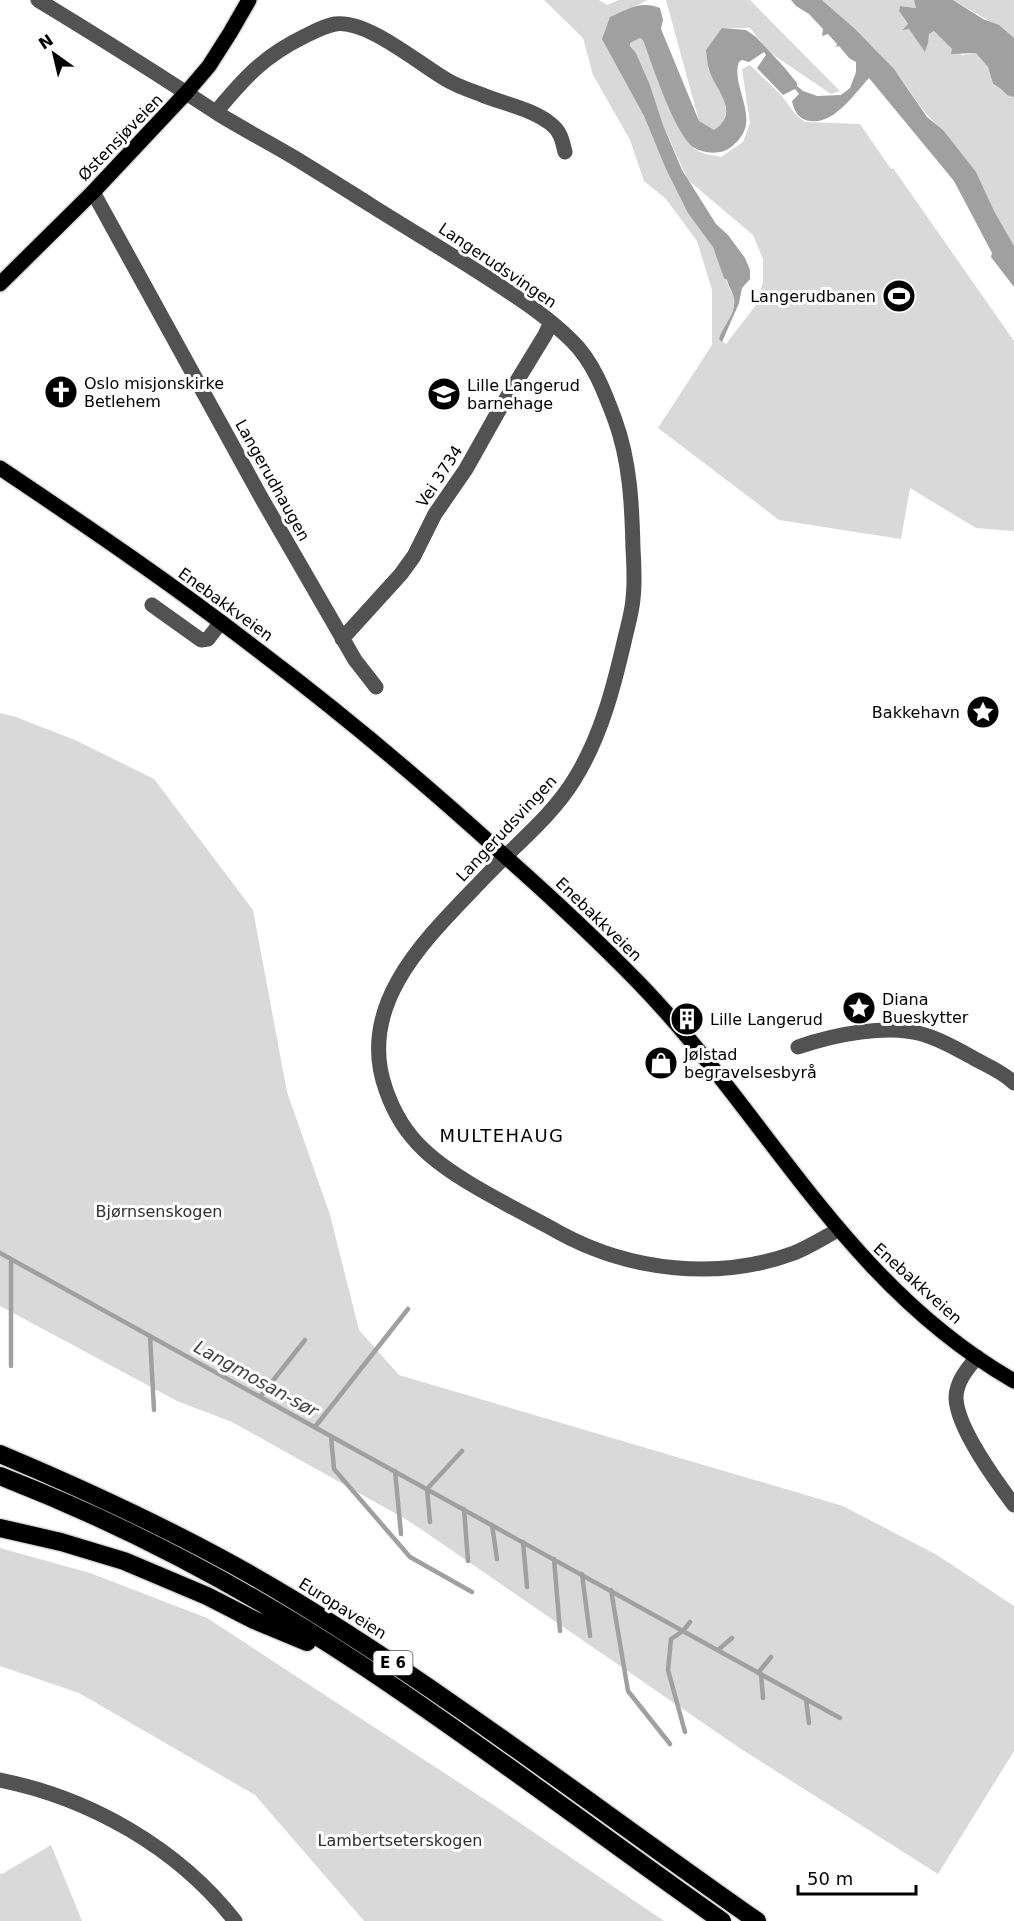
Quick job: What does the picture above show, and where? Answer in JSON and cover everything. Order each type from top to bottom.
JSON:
[{"type":"highway","name":"Europaveien","points":[[0,1454],[163,1528],[291,1598],[456,1705],[757,1921]]},
{"type":"highway","name":"E 6","points":[[0,1476],[56,1499],[153,1545],[241,1592],[359,1664],[503,1763],[722,1921]]},
{"type":"highway","name":"E 6","points":[[0,1528],[61,1542],[124,1561],[207,1596],[254,1620],[359,1664]]},
{"type":"main road","name":"Østensjøveien","points":[[0,284],[93,192],[186,93],[209,66],[249,0]]},
{"type":"main road","name":"Enebakkveien","points":[[0,468],[117,547],[221,622],[346,719],[429,788],[505,856],[602,945],[663,1008],[696,1046],[838,1230],[871,1267],[907,1302],[976,1357],[1014,1381]]},
{"type":"street","name":"Langerudsvingen","points":[[39,0],[216,112],[451,254],[538,311],[576,344],[586,358],[613,415],[621,439],[632,508],[633,598],[619,662],[598,732],[574,781],[552,809],[435,930],[413,956],[396,984],[385,1007],[379,1036],[380,1065],[382,1081],[393,1109],[406,1131],[425,1152],[483,1190],[567,1237],[605,1254],[628,1260],[674,1268],[717,1269],[771,1260],[791,1254],[838,1230]]},
{"type":"street","points":[[216,112],[242,80],[274,53],[322,28],[348,23],[363,28],[418,60],[446,80],[488,98],[534,113],[561,134],[565,152]]},
{"type":"street","name":"Langerudhaugen","points":[[93,192],[342,639],[376,687]]},
{"type":"street","name":"Vei 3734","points":[[342,639],[401,574],[414,556],[435,514],[466,470],[551,322]]},
{"type":"street","points":[[152,605],[201,640],[208,639],[221,622]]},
{"type":"street","points":[[798,1047],[815,1041],[874,1031],[909,1031],[925,1035],[961,1051],[1006,1076],[1014,1083]]},
{"type":"street","points":[[976,1357],[959,1382],[956,1397],[959,1418],[993,1476],[1014,1505]]},
{"type":"street","points":[[0,1780],[71,1802],[131,1831],[176,1863],[235,1921]]},
{"type":"green space","points":[[544,0],[599,0],[607,5],[619,0],[648,0],[611,17],[603,39],[644,116],[665,167],[713,247],[734,295],[735,305],[719,339],[726,344],[756,305],[763,282],[763,259],[753,235],[688,180],[663,125],[650,85],[630,43],[640,38],[643,39],[672,114],[687,141],[700,152],[721,157],[743,142],[750,123],[742,69],[750,65],[805,122],[860,124],[1014,341],[1014,531],[976,528],[910,488],[901,539],[779,520],[658,428],[712,345],[712,290],[697,241],[666,199],[644,181],[630,140],[593,75],[583,38]]},
{"type":"green space","points":[[666,0],[750,0],[840,91],[831,94],[769,52],[750,28],[722,28],[708,69],[721,93],[726,109],[725,117],[714,131],[699,121]]},
{"type":"green space","points":[[822,0],[914,0],[917,8],[900,6],[899,11],[908,25],[902,29],[909,29],[925,51],[928,34],[934,31],[952,49],[962,55],[976,53],[988,67],[993,85],[1014,97],[1014,246],[943,130],[922,108],[885,60]]},
{"type":"green space","points":[[953,0],[1014,0],[1014,38],[992,23]]},
{"type":"green space","name":"Bjørnsenskogen","points":[[0,713],[75,740],[154,779],[253,910],[287,1092],[330,1215],[359,1330],[399,1375],[843,1506],[937,1555],[1014,1606],[1014,1751],[938,1874],[741,1749],[409,1521],[232,1422],[177,1401],[0,1306]]},
{"type":"green space","name":"Lambertseterskogen","points":[[0,1548],[90,1573],[207,1618],[501,1810],[664,1921],[364,1921],[255,1795],[79,1693],[0,1666]]},
{"type":"green space","points":[[51,1845],[82,1921],[0,1921],[0,1873],[2,1874]]},
{"type":"shaded area","points":[[791,0],[822,0],[855,29],[894,69],[927,117],[943,130],[976,172],[994,211],[1014,246],[1014,287],[991,257],[992,253],[954,181],[869,78],[836,113],[819,121],[810,121],[800,117],[794,108],[792,101],[799,94],[795,89],[783,95],[757,68],[766,55],[764,52],[749,62],[742,60],[737,69],[746,117],[744,132],[735,144],[724,151],[704,152],[693,147],[678,127],[643,40],[640,38],[630,43],[630,46],[636,53],[650,85],[663,125],[682,170],[716,224],[728,235],[745,258],[750,270],[750,279],[742,288],[739,303],[722,342],[719,339],[733,309],[733,294],[724,278],[713,247],[688,213],[665,167],[644,116],[602,39],[610,17],[641,5],[660,8],[663,20],[661,29],[699,121],[714,130],[726,116],[726,109],[709,70],[706,50],[722,28],[746,30],[756,37],[803,91],[817,96],[841,95],[850,88],[856,72],[856,62],[849,58],[839,46],[836,47],[837,44],[828,34],[822,36],[823,29]]},
{"type":"shaded area","points":[[914,0],[953,0],[983,19],[999,25],[1014,38],[1014,97],[1007,95],[993,84],[988,67],[976,53],[951,54],[952,49],[934,31],[929,34],[925,52],[909,29],[902,30],[908,24],[899,11],[900,6],[916,8]]},
{"type":"waterway","name":"Langmosan-sør","points":[[0,1253],[840,1718]]},
{"type":"waterway","points":[[11,1259],[11,1366]]},
{"type":"waterway","points":[[315,1427],[408,1309]]},
{"type":"waterway","points":[[150,1336],[154,1410]]},
{"type":"waterway","points":[[260,1397],[305,1340]]},
{"type":"waterway","points":[[331,1436],[334,1469],[410,1557],[472,1592]]},
{"type":"waterway","points":[[430,1522],[427,1489],[462,1451]]},
{"type":"waterway","points":[[395,1471],[401,1534]]},
{"type":"waterway","points":[[464,1509],[468,1561]]},
{"type":"waterway","points":[[492,1525],[497,1559]]},
{"type":"waterway","points":[[523,1542],[527,1587]]},
{"type":"waterway","points":[[554,1559],[560,1631]]},
{"type":"waterway","points":[[582,1574],[590,1636]]},
{"type":"waterway","points":[[611,1590],[628,1691],[670,1744]]},
{"type":"waterway","points":[[685,1732],[668,1670],[671,1639],[683,1631],[690,1622]]},
{"type":"waterway","points":[[718,1650],[732,1638]]},
{"type":"waterway","points":[[758,1673],[771,1657]]},
{"type":"waterway","points":[[761,1674],[763,1698]]},
{"type":"waterway","points":[[806,1699],[809,1723]]},
{"type":"place","name":"Langerudbanen","points":[[899,296]]},
{"type":"place","name":"Oslo misjonskirke Betlehem","points":[[61,392]]},
{"type":"place","name":"Lille Langerud barnehage","points":[[444,394]]},
{"type":"place","name":"Bakkehavn","points":[[983,712]]},
{"type":"place","name":"Diana Bueskytter","points":[[859,1008]]},
{"type":"place","name":"Lille Langerud","points":[[687,1019]]},
{"type":"place","name":"Jølstad begravelsesbyrå","points":[[661,1063]]},
{"type":"district","name":"MULTEHAUG","points":[[502,1136]]}]
